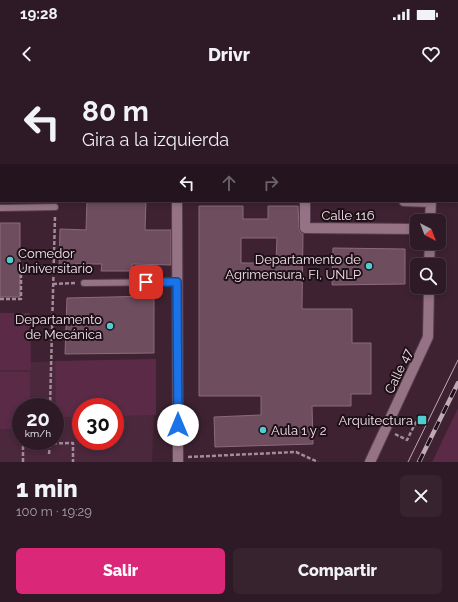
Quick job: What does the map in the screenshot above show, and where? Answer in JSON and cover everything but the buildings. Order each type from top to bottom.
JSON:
[{"type":"street","points":[[177,202],[178,460]]},
{"type":"street","name":"Calle 116","points":[[305,202],[305,228],[410,229]]},
{"type":"street","points":[[430,202],[430,214]]},
{"type":"street","name":"Calle 47","points":[[370,462],[428,337],[429,294]]},
{"type":"lane","points":[[0,208],[55,207]]},
{"type":"lane","points":[[84,283],[177,282]]},
{"type":"path","points":[[50,398],[55,207]]},
{"type":"path","points":[[0,299],[21,299],[21,268],[54,266]]},
{"type":"path","points":[[53,284],[84,283]]},
{"type":"path","points":[[385,430],[407,440],[418,418],[422,420]]},
{"type":"path","points":[[64,443],[73,443],[73,462]]},
{"type":"path","points":[[23,450],[23,462]]},
{"type":"path","points":[[49,450],[49,454]]},
{"type":"path","points":[[178,460],[296,452],[318,462]]},
{"type":"shaded area","points":[[0,313],[30,313],[31,362],[156,359],[152,462],[0,462]]},
{"type":"shaded area","points":[[0,313],[30,313],[31,370],[0,370]]},
{"type":"shaded area","points":[[156,359],[156,415],[124,416],[124,398],[72,398],[72,417],[64,417],[64,398],[56,398],[55,361]]},
{"type":"shaded area","points":[[0,372],[30,372],[30,398],[12,398],[12,429],[0,429]]},
{"type":"shaded area","points":[[458,408],[458,462],[432,462]]},
{"type":"tram line","points":[[408,462],[458,360]]},
{"type":"railway","points":[[419,462],[458,383]]},
{"type":"place","name":"Comedor Universitario","points":[[10,260]]},
{"type":"place","name":"Departamento de Agrimensura, FI, UNLP","points":[[369,266]]},
{"type":"place","name":"Departamento de Mecánica","points":[[110,326]]},
{"type":"place","name":"Arquitectura","points":[[422,420]]},
{"type":"place","name":"Aula 1 y 2","points":[[263,430]]},
{"type":"route","points":[[146,282],[177,282],[178,425]]}]
